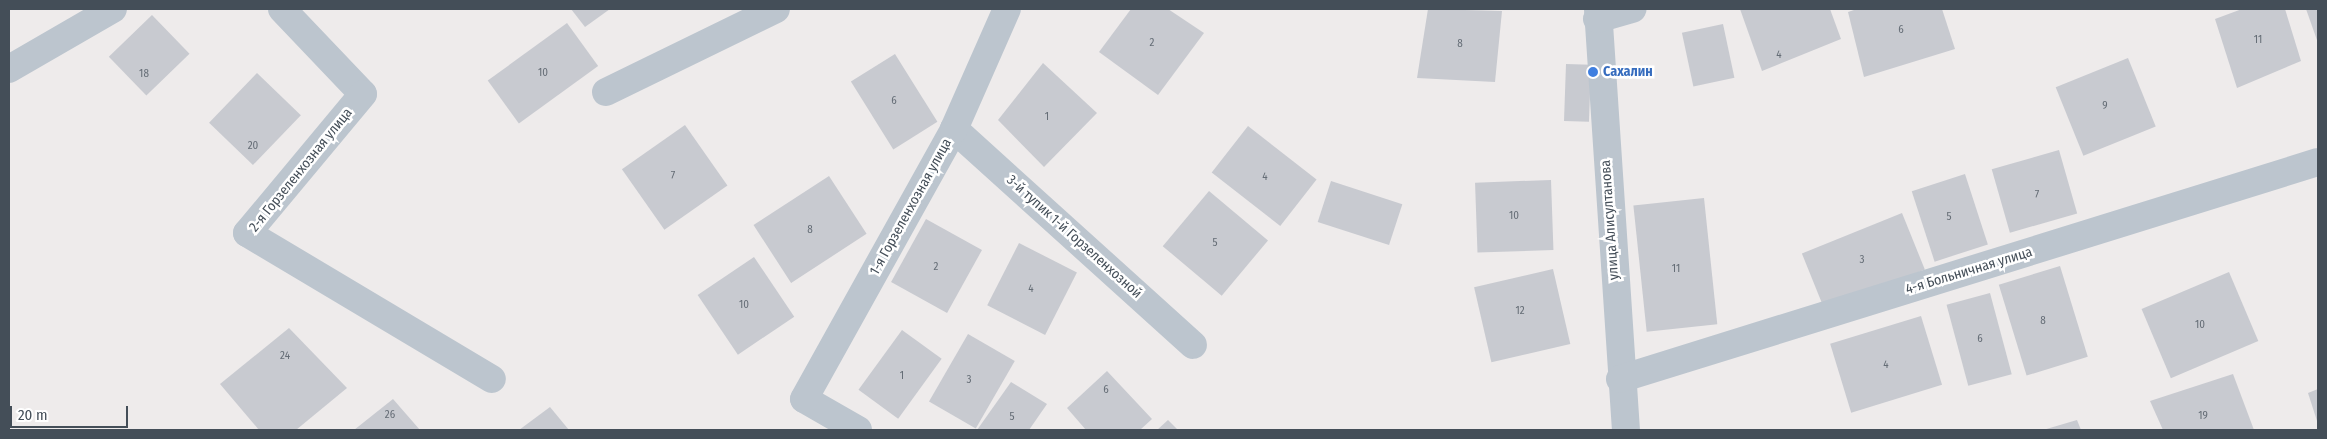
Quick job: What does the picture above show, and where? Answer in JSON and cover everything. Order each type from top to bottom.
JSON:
[{"type":"street","points":[[9,69],[113,9]]},
{"type":"street","name":"2-я Горзеленхозная улица","points":[[282,9],[363,94],[247,233],[492,380]]},
{"type":"street","points":[[606,92],[776,9]]},
{"type":"street","name":"1-я Горзеленхозная улица","points":[[858,430],[804,399],[954,129],[1007,9]]},
{"type":"street","points":[[1598,14],[1633,9]]},
{"type":"street","name":"улица Алисултанова","points":[[1598,14],[1620,379],[1626,430]]},
{"type":"street","name":"3-й тупик 1-й Горзеленхозной","points":[[954,129],[1193,345]]},
{"type":"street","name":"4-я Больничная улица","points":[[1620,379],[2318,162]]},
{"type":"building","points":[[571,9],[610,9],[585,27]]},
{"type":"building","points":[[1131,9],[1168,9],[1204,33],[1158,95],[1099,52]]},
{"type":"building","points":[[1428,9],[1502,11],[1495,82],[1417,78]]},
{"type":"building","points":[[1740,9],[1830,9],[1841,39],[1762,71]]},
{"type":"building","points":[[1857,9],[1942,9],[1955,49],[1864,77],[1848,12]]},
{"type":"building","points":[[2242,9],[2285,9],[2301,61],[2237,88],[2215,19]]},
{"type":"building","points":[[2306,9],[2318,9],[2318,43]]},
{"type":"building","points":[[152,15],[190,54],[146,96],[109,57]]},
{"type":"building","points":[[567,23],[598,66],[519,123],[488,81]]},
{"type":"building","points":[[1723,24],[1734,78],[1693,87],[1682,33]]},
{"type":"building","points":[[895,54],[937,122],[893,149],[851,82]]},
{"type":"building","points":[[2128,58],[2156,127],[2083,156],[2056,87]]},
{"type":"building","points":[[1043,63],[1097,113],[1044,167],[998,120]]},
{"type":"building","points":[[1566,64],[1591,65],[1589,122],[1564,121]]},
{"type":"building","points":[[257,73],[301,115],[253,165],[209,123]]},
{"type":"building","points":[[685,125],[727,186],[664,230],[622,169]]},
{"type":"building","points":[[1248,126],[1317,180],[1280,226],[1212,172]]},
{"type":"building","points":[[2059,150],[2077,213],[2010,233],[1992,169]]},
{"type":"building","points":[[1965,174],[1988,244],[1935,262],[1912,191]]},
{"type":"building","points":[[829,176],[867,234],[791,283],[754,225]]},
{"type":"building","points":[[1551,180],[1553,250],[1477,253],[1475,183]]},
{"type":"building","points":[[1331,181],[1402,204],[1389,245],[1318,222]]},
{"type":"building","points":[[1209,191],[1268,240],[1222,296],[1163,246]]},
{"type":"building","points":[[1704,198],[1717,324],[1647,332],[1633,205]]},
{"type":"building","points":[[1902,213],[1925,270],[1825,310],[1802,253]]},
{"type":"building","points":[[926,219],[982,250],[947,313],[891,282]]},
{"type":"building","points":[[1019,243],[1077,273],[1045,335],[987,305]]},
{"type":"building","points":[[754,257],[794,317],[738,355],[698,295]]},
{"type":"building","points":[[2060,266],[2088,357],[2027,376],[1999,285]]},
{"type":"building","points":[[1553,269],[1570,344],[1491,362],[1474,287]]},
{"type":"building","points":[[2229,272],[2258,341],[2171,378],[2142,309]]},
{"type":"building","points":[[1990,293],[2012,374],[1968,386],[1947,305]]},
{"type":"building","points":[[1921,316],[1942,385],[1851,413],[1830,344]]},
{"type":"building","points":[[289,328],[347,388],[296,430],[259,430],[220,384]]},
{"type":"building","points":[[902,330],[942,359],[898,419],[859,390]]},
{"type":"building","points":[[968,334],[1015,361],[976,429],[929,402]]},
{"type":"building","points":[[1107,371],[1152,419],[1140,430],[1086,430],[1067,408]]},
{"type":"building","points":[[2233,374],[2254,430],[2163,430],[2150,401]]},
{"type":"building","points":[[1011,382],[1047,404],[1029,430],[977,430]]},
{"type":"building","points":[[2318,389],[2318,424],[2308,393]]},
{"type":"building","points":[[393,399],[420,430],[354,430]]},
{"type":"building","points":[[550,407],[569,430],[519,430]]},
{"type":"building","points":[[1168,420],[1178,430],[1157,430]]},
{"type":"building","points":[[2077,420],[2081,430],[2043,430]]},
{"type":"place","name":"Сахалин","points":[[1593,72]]}]
